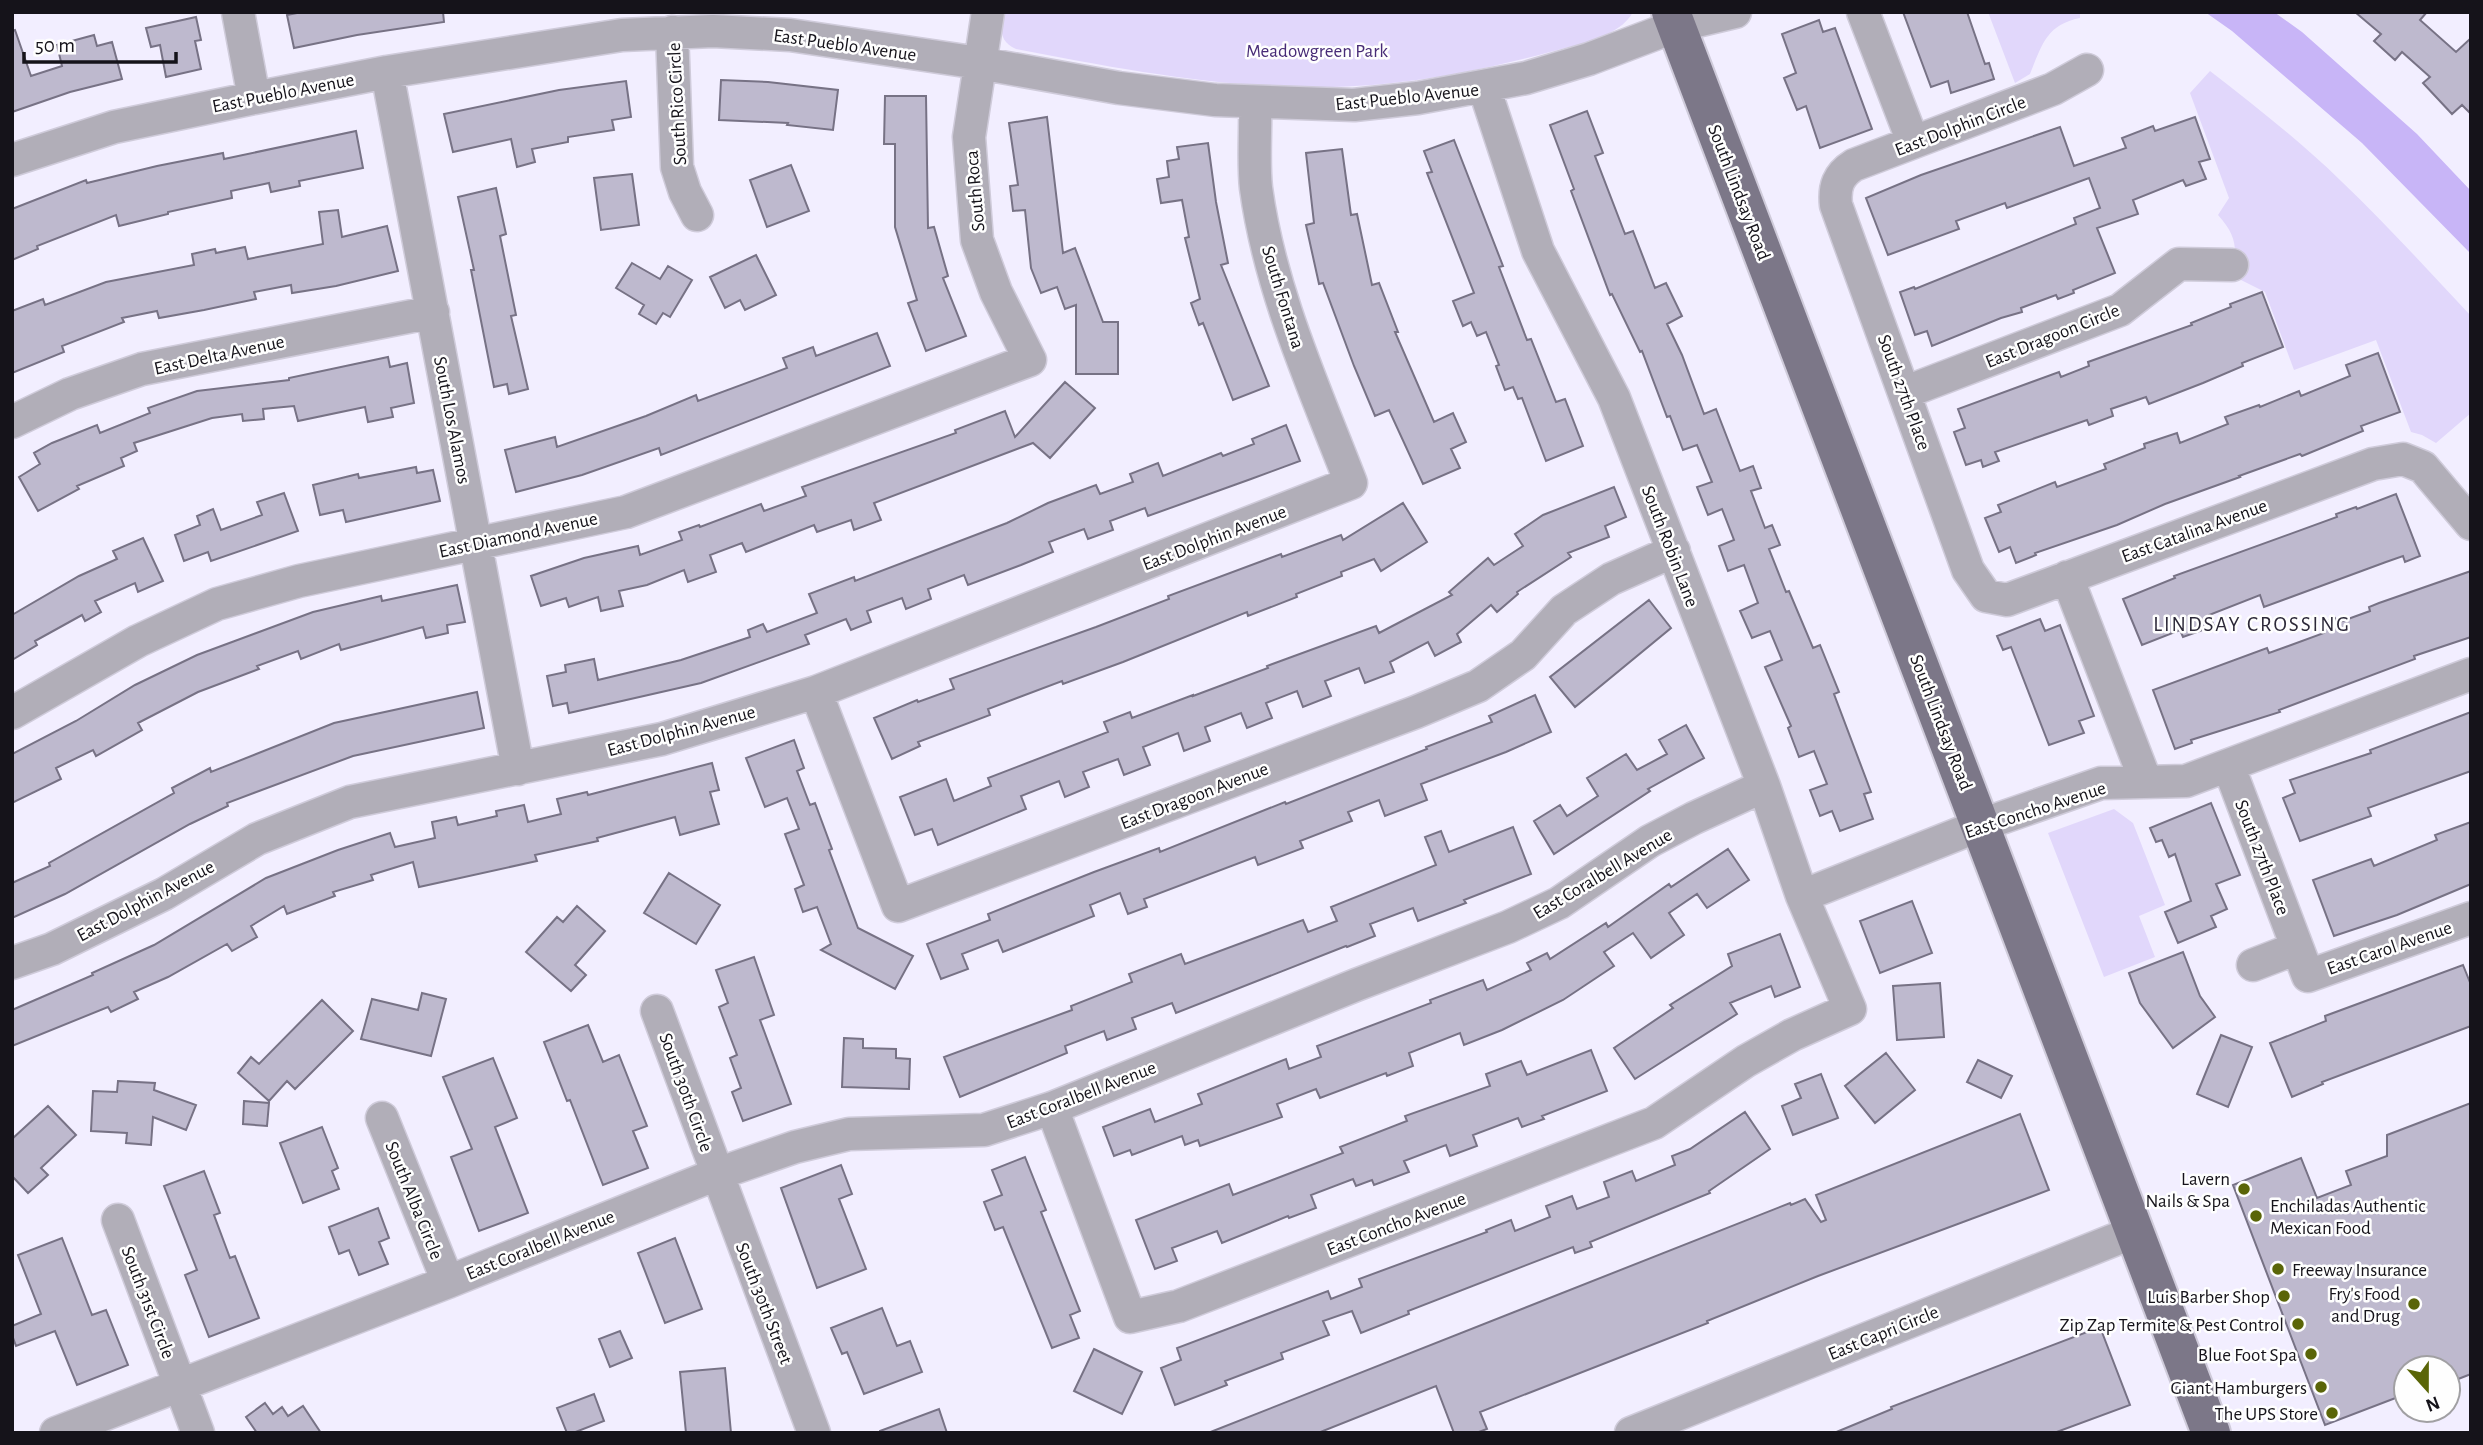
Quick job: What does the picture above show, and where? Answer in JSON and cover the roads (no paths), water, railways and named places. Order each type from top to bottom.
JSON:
[{"type":"main road","name":"South Lindsay Road","points":[[1680,17],[2211,1433]]},
{"type":"street","points":[[238,12],[254,98]]},
{"type":"street","name":"South Roca","points":[[988,12],[969,137],[977,240],[996,292],[1030,360]]},
{"type":"street","name":"East Pueblo Avenue","points":[[12,160],[114,127],[254,98],[387,72],[622,35],[672,32],[790,35],[979,63],[1119,88],[1215,100],[1354,105],[1483,87],[1526,78],[1589,59],[1680,17],[1735,12]]},
{"type":"street","points":[[1863,12],[1913,142]]},
{"type":"street","name":"South Rico Circle","points":[[672,32],[677,167],[685,192],[697,215]]},
{"type":"street","name":"East Dolphin Circle","points":[[1836,183],[1847,169],[1854,165],[2053,89],[2087,70]]},
{"type":"street","name":"South Los Alamos","points":[[387,72],[518,769]]},
{"type":"street","name":"South Robin Lane","points":[[1483,87],[1538,251],[1614,398],[1764,786],[1802,896],[1850,1009]]},
{"type":"street","name":"South Fontana","points":[[1255,102],[1256,186],[1279,293],[1351,483]]},
{"type":"street","name":"South 27th Place","points":[[1836,183],[1836,205],[1906,392],[1968,570],[1986,596]]},
{"type":"street","name":"East Dragoon Circle","points":[[1906,392],[2120,310],[2179,264],[2232,265]]},
{"type":"street","name":"East Delta Avenue","points":[[12,422],[70,394],[142,369],[433,312]]},
{"type":"street","name":"East Diamond Avenue","points":[[12,713],[138,641],[217,604],[299,581],[626,512],[1030,360]]},
{"type":"street","name":"East Catalina Avenue","points":[[1986,596],[2007,600],[2374,464],[2403,459],[2423,467],[2471,524]]},
{"type":"street","name":"East Dolphin Avenue","points":[[12,963],[51,948],[164,894],[257,839],[350,802],[662,739],[816,692],[1351,483]]},
{"type":"street","name":"East Dragoon Avenue","points":[[816,692],[898,906],[1416,712],[1478,686],[1523,655],[1564,610],[1611,579],[1674,551]]},
{"type":"street","points":[[2067,577],[2146,782]]},
{"type":"street","name":"East Concho Avenue","points":[[1802,896],[1981,825],[2101,783],[2186,781],[2471,674]]},
{"type":"street","name":"South 27th Place","points":[[2229,767],[2302,962]]},
{"type":"street","name":"East Coralbell Avenue","points":[[56,1433],[717,1174],[795,1147],[849,1134],[984,1130],[1052,1108],[1356,985],[1508,927],[1559,903],[1650,841],[1764,786]]},
{"type":"street","name":"East Carol Avenue","points":[[2302,962],[2471,918]]},
{"type":"street","points":[[2253,965],[2302,962]]},
{"type":"street","name":"East Concho Avenue","points":[[1052,1108],[1130,1317],[1179,1306],[1654,1123],[1746,1060],[1792,1035],[1850,1009]]},
{"type":"street","name":"South 30th Circle","points":[[657,1011],[717,1174]]},
{"type":"street","name":"South Alba Circle","points":[[382,1118],[447,1282]]},
{"type":"street","name":"South 30th Street","points":[[717,1174],[814,1433]]},
{"type":"street","name":"South 31st Circle","points":[[118,1220],[198,1433]]},
{"type":"street","name":"East Capri Circle","points":[[1631,1433],[2134,1232]]},
{"type":"place","name":"Lavern Nails & Spa","points":[[2244,1189]]},
{"type":"place","name":"Enchiladas Authentic Mexican Food","points":[[2256,1216]]},
{"type":"place","name":"Freeway Insurance","points":[[2278,1269]]},
{"type":"place","name":"Luis Barber Shop","points":[[2284,1296]]},
{"type":"place","name":"Fry's Food and Drug","points":[[2414,1304]]},
{"type":"place","name":"Zip Zap Termite & Pest Control","points":[[2298,1324]]},
{"type":"place","name":"Blue Foot Spa","points":[[2311,1354]]},
{"type":"place","name":"Giant Hamburgers","points":[[2321,1387]]},
{"type":"place","name":"The UPS Store","points":[[2332,1413]]},
{"type":"district","name":"LINDSAY CROSSING","points":[[2252,624]]},
{"type":"park label","name":"Meadowgreen Park","points":[[1317,50]]}]
